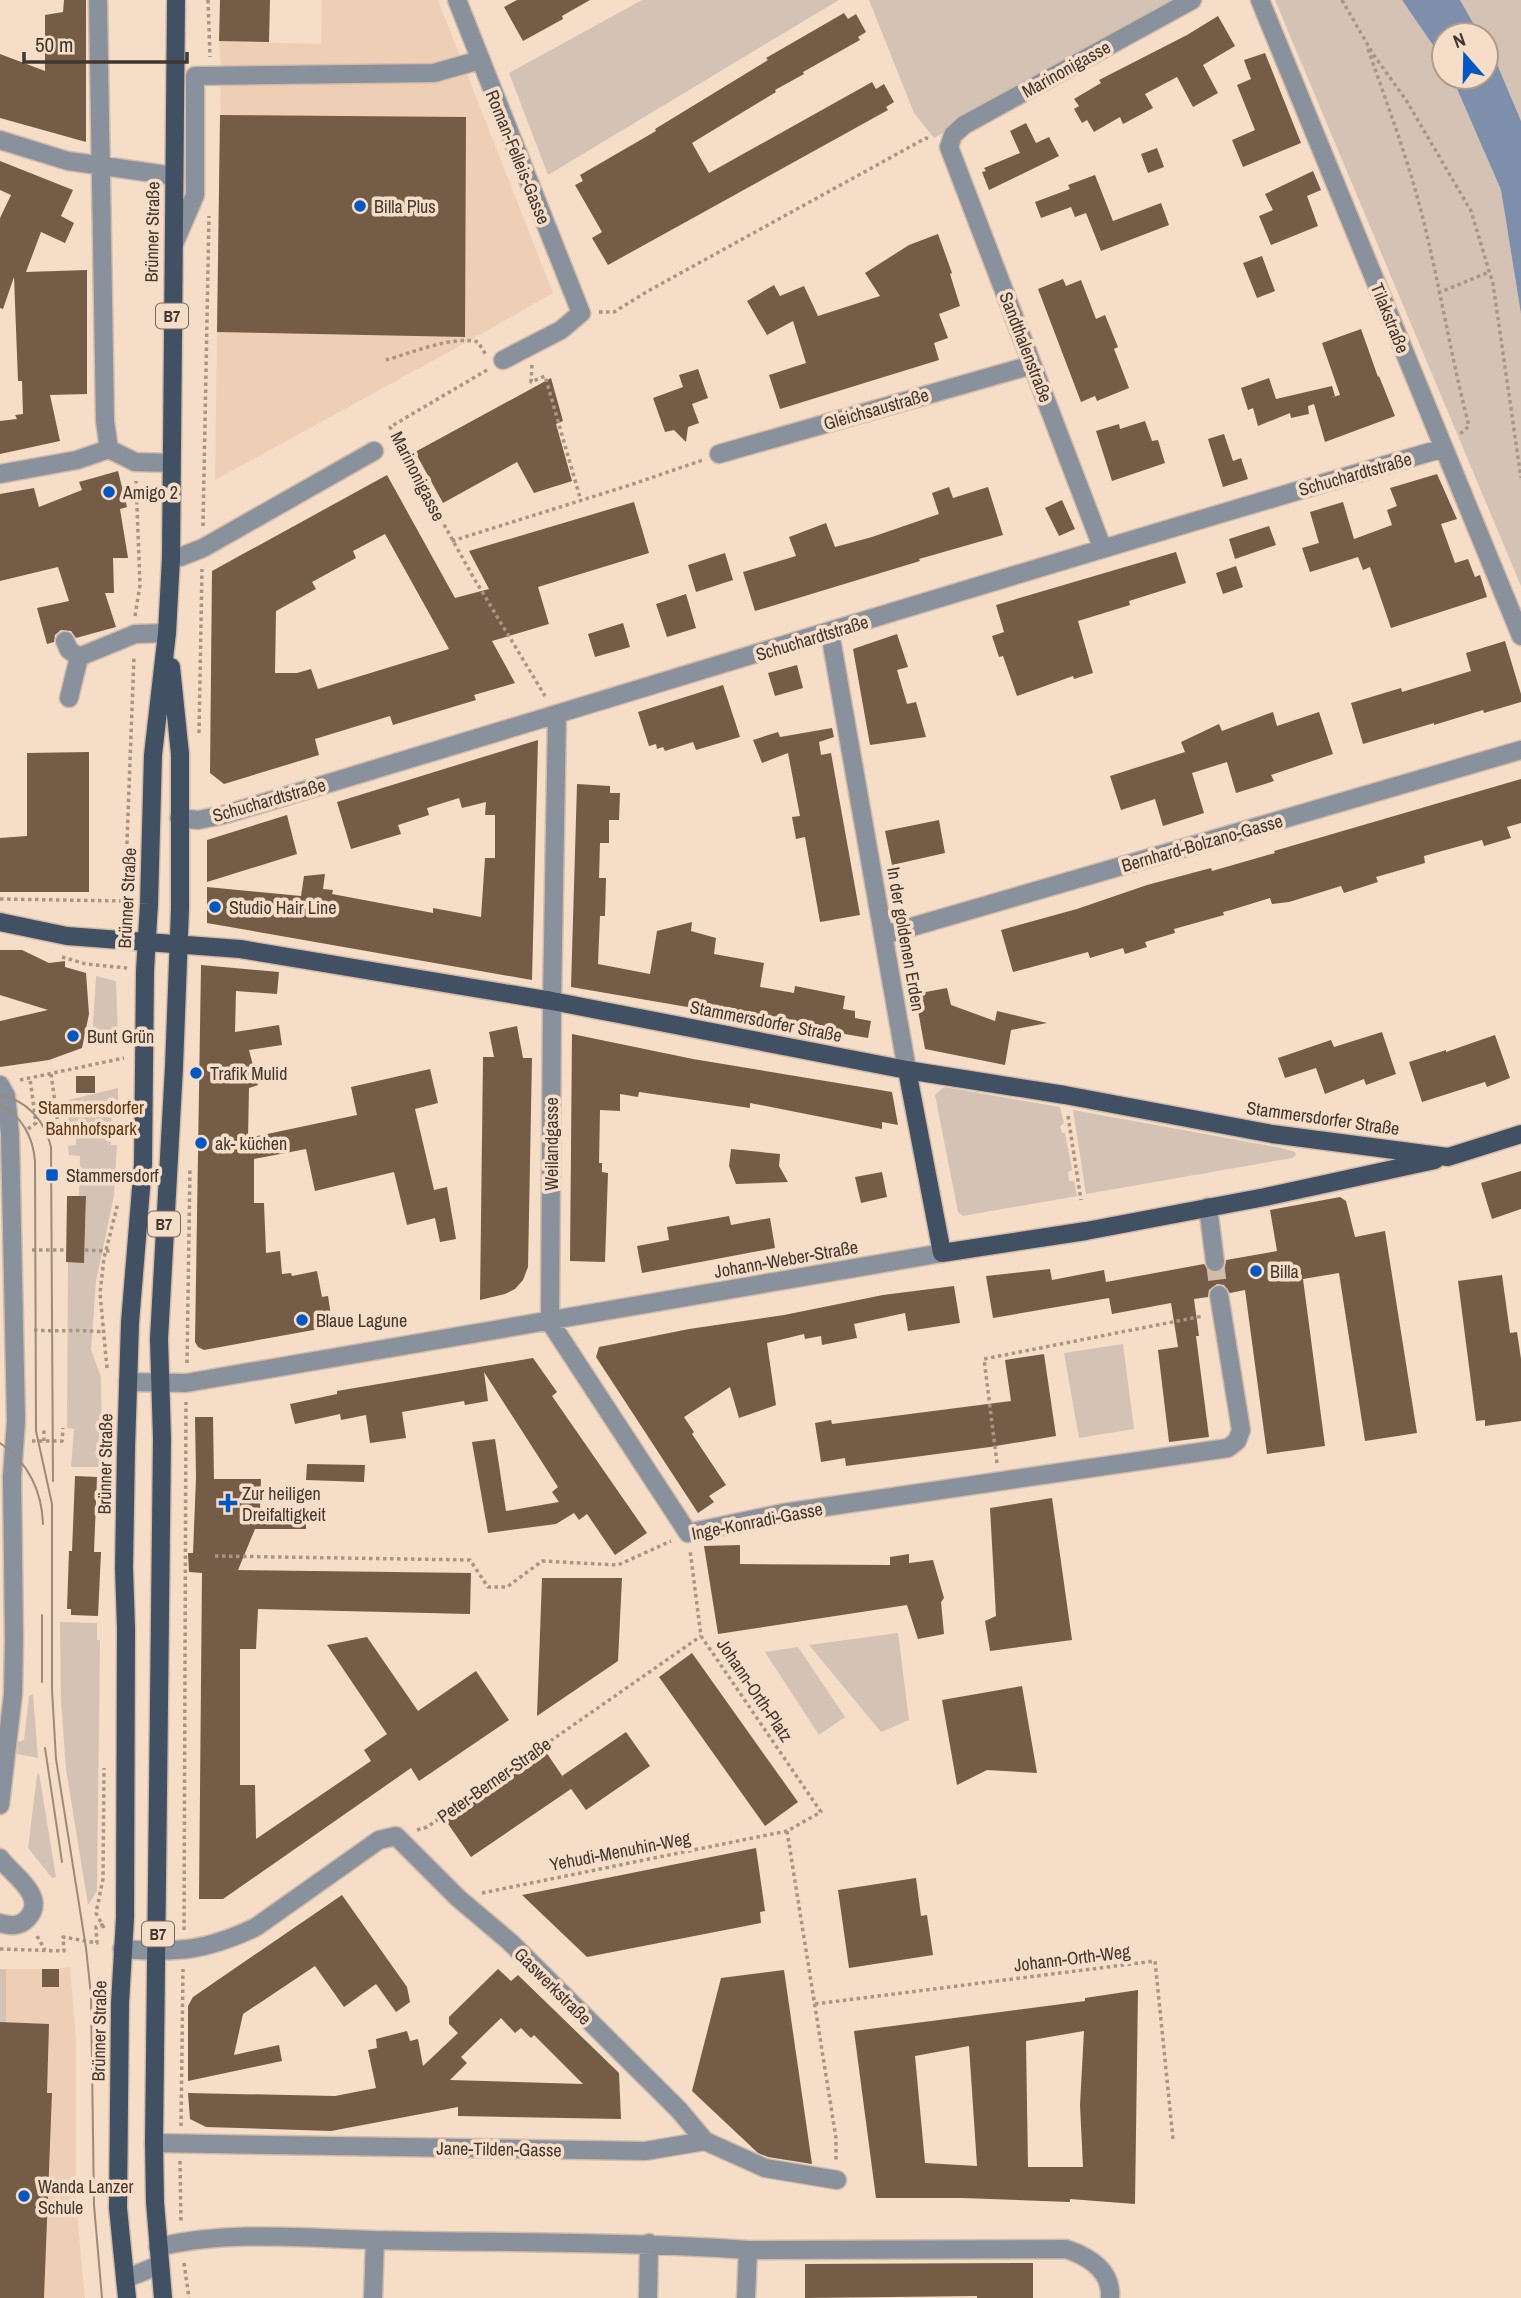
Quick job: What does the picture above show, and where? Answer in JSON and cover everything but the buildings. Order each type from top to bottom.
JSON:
[{"type":"main road","name":"Brünner Straße","points":[[127,2298],[118,2207],[122,1949],[125,1918],[127,1628],[124,1568],[129,1335],[143,1164],[153,755],[167,633],[171,558],[176,0]]},
{"type":"main road","name":"Brünner Straße","points":[[163,2298],[154,2143],[158,1951],[159,1339],[179,944],[180,754],[167,633]]},
{"type":"main road","name":"Stammersdorfer Straße","points":[[0,922],[66,936],[240,949],[552,1001],[907,1070],[1272,1134],[1448,1157],[1521,1134]]},
{"type":"main road","name":"In der goldenen Erden","points":[[907,1070],[942,1253]]},
{"type":"main road","name":"Johann-Weber-Straße","points":[[942,1253],[1086,1231],[1448,1157]]},
{"type":"street","points":[[98,0],[105,421],[108,449]]},
{"type":"street","name":"Roman-Felleis-Gasse","points":[[457,0],[581,313]]},
{"type":"street","name":"Marinonigasse","points":[[949,147],[953,135],[964,125],[1192,0]]},
{"type":"street","name":"Tilakstraße","points":[[1260,0],[1521,636]]},
{"type":"street","points":[[172,247],[195,195],[195,76],[434,73],[480,60]]},
{"type":"street","points":[[0,140],[68,161],[173,176]]},
{"type":"street","name":"Sandthalenstraße","points":[[949,147],[1102,547]]},
{"type":"street","points":[[498,363],[561,330],[581,313]]},
{"type":"street","name":"Gleichsaustraße","points":[[719,454],[1032,365]]},
{"type":"street","name":"Schuchardtstraße","points":[[178,818],[198,820],[223,815],[830,633],[1102,547],[1444,448]]},
{"type":"street","points":[[0,474],[77,460],[108,449],[135,461],[171,463]]},
{"type":"street","name":"Marinonigasse","points":[[171,558],[203,548],[374,451]]},
{"type":"street","points":[[79,657],[135,634],[167,633]]},
{"type":"street","name":"In der goldenen Erden","points":[[830,633],[907,1070]]},
{"type":"street","points":[[65,641],[69,650],[79,657]]},
{"type":"street","points":[[69,698],[79,657]]},
{"type":"street","name":"Weilandgasse","points":[[550,1322],[557,715]]},
{"type":"street","name":"Bernhard-Bolzano-Gasse","points":[[884,935],[1521,750]]},
{"type":"street","points":[[0,1805],[13,1694],[12,1476],[8,1421],[14,1329],[10,1135],[6,1096],[1,1084]]},
{"type":"street","points":[[1208,1207],[1215,1262]]},
{"type":"street","name":"Johann-Weber-Straße","points":[[128,1382],[186,1383],[942,1253]]},
{"type":"street","name":"Inge-Konradi-Gasse","points":[[688,1533],[783,1513],[1228,1448],[1237,1441],[1241,1430],[1220,1304]]},
{"type":"street","points":[[550,1322],[688,1533]]},
{"type":"street","points":[[122,1949],[184,1951],[215,1945],[237,1937],[256,1927],[380,1840],[396,1836]]},
{"type":"street","name":"Gaswerkstraße","points":[[396,1836],[458,1898],[510,1942],[679,2110],[705,2141]]},
{"type":"street","points":[[0,1858],[23,1881],[31,1895],[32,1911],[27,1919],[18,1924],[0,1923]]},
{"type":"street","points":[[705,2141],[765,2168],[836,2180]]},
{"type":"street","name":"Jane-Tilden-Gasse","points":[[154,2143],[645,2151],[705,2141]]},
{"type":"street","points":[[158,2246],[182,2241],[257,2235],[376,2240],[649,2243],[748,2250],[1066,2249],[1083,2254],[1097,2264],[1111,2286],[1110,2298]]},
{"type":"street","points":[[373,2298],[376,2240]]},
{"type":"street","points":[[648,2298],[649,2243]]},
{"type":"street","points":[[746,2298],[748,2250]]},
{"type":"street","points":[[125,2278],[159,2265]]},
{"type":"path","points":[[208,0],[210,75]]},
{"type":"path","points":[[1342,0],[1364,40],[1406,100],[1471,211],[1493,284],[1521,478]]},
{"type":"path","points":[[1364,40],[1418,199],[1469,426]]},
{"type":"path","points":[[581,313],[614,312],[926,138],[949,147]]},
{"type":"path","points":[[199,738],[209,213]]},
{"type":"path","points":[[1438,293],[1489,272]]},
{"type":"path","points":[[386,359],[471,340],[478,342],[498,363]]},
{"type":"path","points":[[533,345],[531,382],[545,376],[581,501]]},
{"type":"path","name":"Marinonigasse","points":[[498,363],[390,427],[452,541],[557,715]]},
{"type":"path","points":[[452,541],[719,454]]},
{"type":"path","points":[[128,977],[123,942],[135,634],[140,585],[135,461]]},
{"type":"path","points":[[0,899],[125,901],[149,904]]},
{"type":"path","points":[[124,1069],[126,1052]]},
{"type":"path","points":[[1,1084],[124,1058]]},
{"type":"path","points":[[51,1074],[58,1124]]},
{"type":"path","points":[[1065,1096],[1081,1200]]},
{"type":"path","points":[[108,1373],[100,1293],[118,1200]]},
{"type":"path","points":[[32,1250],[66,1250]]},
{"type":"path","points":[[85,1250],[108,1251]]},
{"type":"path","points":[[1000,1483],[984,1359],[1220,1304]]},
{"type":"path","points":[[14,1329],[57,1332],[67,1329],[129,1335]]},
{"type":"path","points":[[159,1339],[173,1340],[187,1347]]},
{"type":"path","points":[[184,1909],[186,1383]]},
{"type":"path","points":[[8,1421],[28,1440],[62,1441],[62,1428]]},
{"type":"path","points":[[44,1429],[44,1441]]},
{"type":"path","name":"Inge-Konradi-Gasse","points":[[215,1556],[470,1560],[488,1587],[507,1587],[542,1561],[618,1565],[688,1533]]},
{"type":"path","name":"Johann-Orth-Platz","points":[[688,1533],[701,1636],[821,1812],[787,1831]]},
{"type":"path","name":"Peter-Berner-Straße","points":[[396,1836],[427,1827],[701,1636]]},
{"type":"path","points":[[787,1831],[836,2138],[836,2180]]},
{"type":"path","name":"Yehudi-Menuhin-Weg","points":[[458,1898],[787,1831]]},
{"type":"path","points":[[0,1949],[64,1951],[63,1937],[97,1943],[96,1927],[103,1925]]},
{"type":"path","name":"Johann-Orth-Weg","points":[[814,2004],[1155,1961],[1173,2139]]},
{"type":"shaded area","points":[[322,0],[438,0],[553,293],[215,480],[221,66],[219,41],[321,44]]},
{"type":"shaded area","points":[[70,1967],[76,2039],[76,2203],[85,2298],[0,2298],[0,1969]]},
{"type":"green space","points":[[642,0],[839,0],[548,175],[509,73]]},
{"type":"green space","points":[[869,0],[1177,0],[934,138],[914,113]]},
{"type":"green space","points":[[1275,0],[1402,0],[1430,39],[1430,91],[1459,91],[1501,190],[1521,314],[1521,586]]},
{"type":"green space","points":[[1460,0],[1521,0],[1521,121],[1500,75],[1500,21],[1472,21]]},
{"type":"green space","points":[[96,976],[116,981],[118,1037],[115,1041],[95,1046],[92,1042]]},
{"type":"green space","points":[[944,1087],[1060,1107],[1064,1123],[1060,1126],[1062,1133],[1065,1133],[1072,1170],[1068,1172],[1069,1181],[1074,1181],[1077,1196],[963,1216],[958,1212],[935,1095]]},
{"type":"green space","name":"Stammersdorfer Bahnhofspark","points":[[118,1088],[118,1100],[112,1100],[111,1145],[117,1145],[114,1196],[96,1281],[91,1350],[101,1377],[102,1467],[71,1467],[74,1429],[67,1428],[68,1262],[84,1262],[86,1197],[79,1196],[80,1156],[69,1155],[68,1146],[76,1145],[76,1136],[68,1136],[68,1100]]},
{"type":"green space","points":[[1073,1110],[1281,1148],[1295,1152],[1296,1155],[1292,1158],[1086,1194]]},
{"type":"green space","points":[[1123,1344],[1134,1429],[1079,1438],[1064,1353]]},
{"type":"green space","points":[[60,1622],[97,1623],[97,1640],[100,1640],[97,1891],[88,1905],[66,1769],[61,1700]]},
{"type":"green space","points":[[898,1633],[909,1720],[881,1732],[809,1645]]},
{"type":"green space","points":[[798,1647],[845,1717],[819,1735],[765,1652]]},
{"type":"green space","points":[[33,1694],[38,1758],[17,1754],[18,1742],[24,1740],[29,1696]]},
{"type":"green space","points":[[39,1773],[56,1877],[52,1878],[28,1848]]},
{"type":"green space","points":[[0,1969],[6,1969],[6,2022],[0,2022]]},
{"type":"water","points":[[1402,0],[1460,0],[1472,21],[1430,21],[1430,41]]},
{"type":"water","points":[[1500,71],[1521,121],[1521,314],[1501,190],[1458,91],[1500,91]]},
{"type":"tunnel","points":[[1215,1262],[1219,1295]]},
{"type":"tram line","points":[[0,1095],[19,1102],[33,1113],[44,1129],[51,1147],[53,1481]]},
{"type":"tram line","points":[[0,1105],[14,1115],[25,1128],[35,1161],[36,1431],[52,1504],[52,1690],[56,1759],[91,1995],[94,2205],[102,2298]]},
{"type":"tram line","points":[[0,1443],[18,1459],[32,1478],[40,1500],[43,1524]]},
{"type":"tram line","points":[[42,1615],[42,1682]]},
{"type":"tram line","points":[[45,1748],[62,1862]]},
{"type":"place","name":"Billa Plus","points":[[360,206]]},
{"type":"place","name":"Amigo 2","points":[[109,492]]},
{"type":"place","name":"Studio Hair Line","points":[[215,907]]},
{"type":"place","name":"Bunt Grün","points":[[73,1036]]},
{"type":"place","name":"Trafik Mulid","points":[[196,1073]]},
{"type":"place","name":"ak- küchen","points":[[201,1143]]},
{"type":"place","name":"Stammersdorf","points":[[52,1175]]},
{"type":"place","name":"Billa","points":[[1256,1271]]},
{"type":"place","name":"Blaue Lagune","points":[[302,1320]]},
{"type":"place","name":"Zur heiligen Dreifaltigkeit","points":[[228,1503]]},
{"type":"place","name":"Wanda Lanzer Schule","points":[[24,2196]]}]
